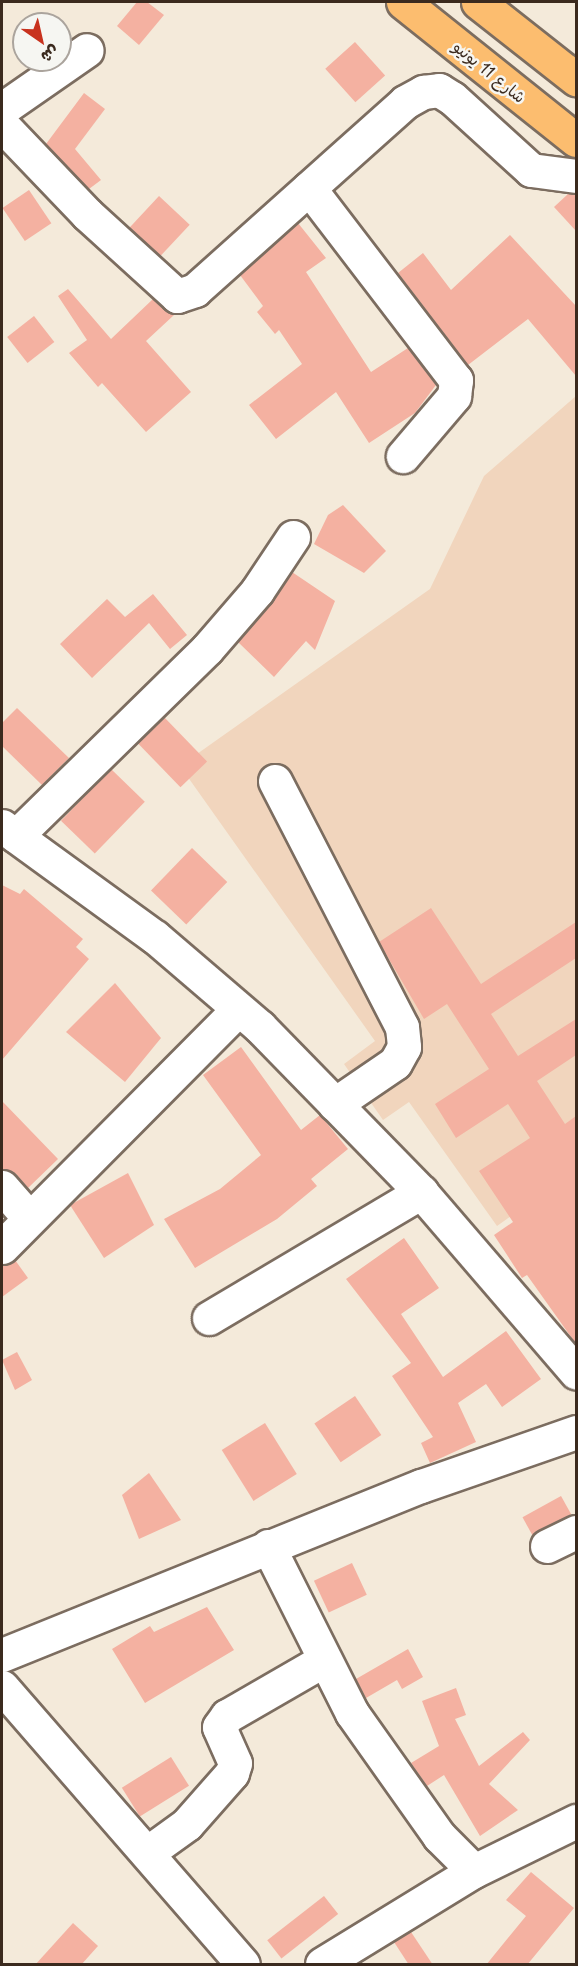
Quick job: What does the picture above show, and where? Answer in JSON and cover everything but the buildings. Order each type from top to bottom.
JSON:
[{"type":"highway","name":"شارع 11 يونيو","points":[[402,2],[576,140]]},
{"type":"highway","points":[[478,2],[576,79]]},
{"type":"street","points":[[2,109],[87,50]]},
{"type":"street","points":[[2,125],[87,214],[177,296],[195,290],[405,102],[423,92],[439,90],[453,98],[531,170],[576,176]]},
{"type":"street","points":[[309,188],[456,380],[454,396],[403,456]]},
{"type":"street","points":[[293,537],[257,591],[207,649],[9,831],[155,937],[260,1027],[421,1192],[576,1372]]},
{"type":"street","points":[[275,781],[402,1027],[404,1047],[395,1063],[334,1104]]},
{"type":"street","points":[[2,1246],[238,1009]]},
{"type":"street","points":[[2,1187],[28,1218]]},
{"type":"street","points":[[209,1318],[421,1192]]},
{"type":"street","points":[[2,1655],[421,1486],[576,1432]]},
{"type":"street","points":[[547,1546],[576,1532]]},
{"type":"street","points":[[268,1546],[352,1713],[439,1836],[474,1871]]},
{"type":"street","points":[[147,1853],[187,1824],[232,1773],[235,1763],[219,1727],[227,1716],[324,1660]]},
{"type":"street","points":[[2,1687],[243,1965]]},
{"type":"street","points":[[322,1965],[474,1871],[572,1831]]},
{"type":"shaded area","points":[[576,396],[576,1170],[497,1226],[409,1102],[383,1120],[344,1064],[375,1041],[180,766],[430,589],[484,476]]}]
